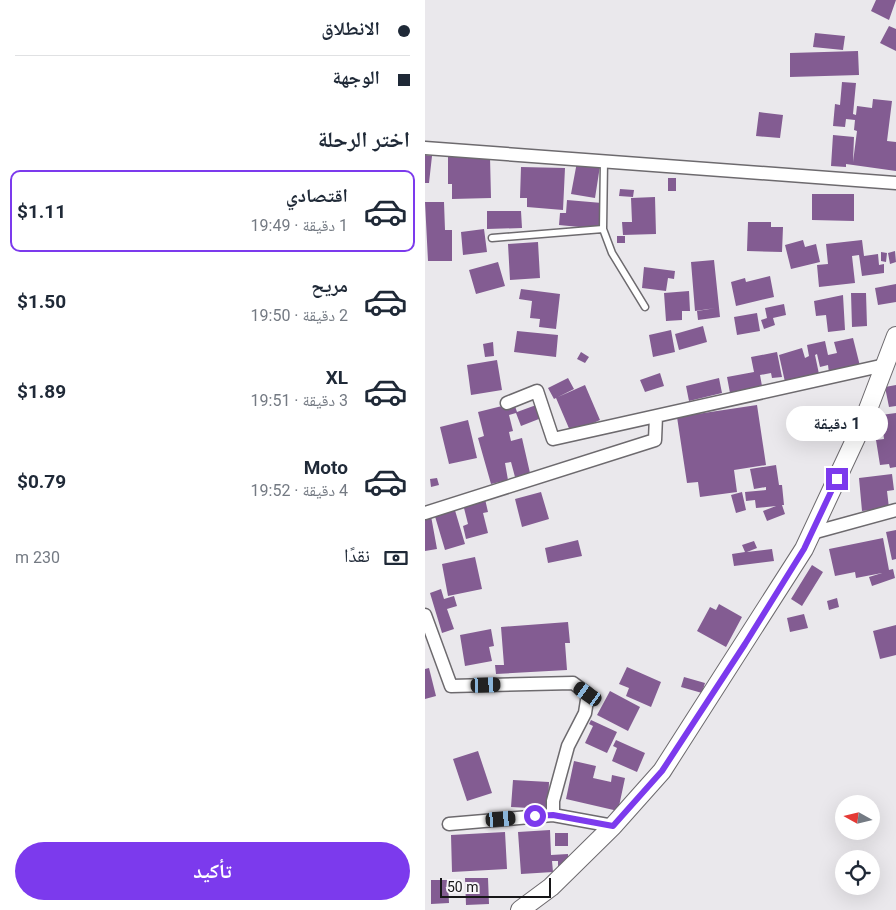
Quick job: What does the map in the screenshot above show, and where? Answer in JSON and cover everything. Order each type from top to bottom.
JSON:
[{"type":"street","points":[[425,148],[896,183]]},
{"type":"street","points":[[520,910],[551,888],[613,826],[662,771],[812,533],[862,425],[896,336]]},
{"type":"street","points":[[507,403],[537,391],[553,439],[885,365]]},
{"type":"street","points":[[425,512],[655,440],[656,416]]},
{"type":"street","points":[[812,533],[896,510]]},
{"type":"street","points":[[425,614],[451,686],[573,683],[588,694],[585,713],[568,746],[553,801],[553,815]]},
{"type":"street","points":[[449,824],[553,815],[613,826]]},
{"type":"lane","points":[[604,161],[603,229],[612,253],[645,307]]},
{"type":"lane","points":[[492,238],[603,229]]},
{"type":"building","points":[[876,0],[896,0],[889,20],[871,11]]},
{"type":"building","points":[[889,26],[896,29],[896,51],[880,43]]},
{"type":"building","points":[[815,33],[845,36],[843,50],[813,47]]},
{"type":"building","points":[[858,51],[859,75],[790,77],[790,53]]},
{"type":"building","points":[[842,82],[856,83],[853,114],[856,115],[857,106],[872,108],[873,99],[892,101],[887,141],[896,142],[896,171],[846,164],[846,167],[831,166],[833,135],[854,137],[853,162],[857,131],[854,130],[855,120],[846,119],[845,127],[833,126],[835,104],[840,105]]},
{"type":"building","points":[[759,112],[783,115],[780,138],[756,136]]},
{"type":"building","points":[[425,155],[432,156],[429,183],[425,183]]},
{"type":"building","points":[[448,157],[490,157],[491,198],[452,199],[452,184],[448,184]]},
{"type":"building","points":[[577,162],[600,166],[595,198],[571,194]]},
{"type":"building","points":[[521,167],[565,168],[563,210],[527,207],[527,198],[520,198]]},
{"type":"building","points":[[668,178],[676,178],[676,191],[668,191]]},
{"type":"building","points":[[620,189],[634,190],[633,197],[619,196]]},
{"type":"building","points":[[812,194],[854,194],[854,221],[812,220]]},
{"type":"building","points":[[655,197],[656,234],[623,235],[622,222],[632,222],[631,198]]},
{"type":"building","points":[[567,200],[602,203],[600,229],[559,225],[560,213],[566,213]]},
{"type":"building","points":[[425,202],[444,202],[445,230],[452,230],[452,261],[428,261]]},
{"type":"building","points":[[487,211],[521,211],[522,228],[487,229]]},
{"type":"building","points":[[748,222],[771,222],[771,227],[783,227],[782,252],[747,251]]},
{"type":"building","points":[[484,229],[487,252],[463,255],[461,232]]},
{"type":"building","points":[[617,236],[625,236],[625,243],[617,243]]},
{"type":"building","points":[[803,240],[805,247],[816,244],[820,262],[791,269],[785,245]]},
{"type":"building","points":[[862,240],[864,256],[878,254],[879,265],[884,264],[884,273],[862,276],[859,255],[852,256],[855,283],[819,287],[817,265],[828,264],[826,244]]},
{"type":"building","points":[[538,242],[540,278],[510,280],[508,244]]},
{"type":"building","points":[[895,251],[896,262],[890,264],[888,253]]},
{"type":"building","points":[[881,252],[887,253],[886,262],[881,261]]},
{"type":"building","points":[[714,260],[720,317],[698,320],[697,311],[716,308],[695,311],[691,262]]},
{"type":"building","points":[[498,262],[505,286],[476,294],[469,270]]},
{"type":"building","points":[[644,267],[675,271],[674,279],[668,278],[666,291],[642,288]]},
{"type":"building","points":[[770,276],[774,297],[736,306],[731,282],[745,278],[746,282]]},
{"type":"building","points":[[896,284],[896,302],[878,305],[875,288]]},
{"type":"building","points":[[521,289],[560,294],[556,329],[539,327],[540,319],[530,318],[532,301],[519,299]]},
{"type":"building","points":[[689,291],[690,311],[682,311],[682,320],[666,321],[664,293]]},
{"type":"building","points":[[851,293],[866,293],[867,326],[852,327]]},
{"type":"building","points":[[843,295],[845,330],[828,332],[826,315],[816,316],[814,301]]},
{"type":"building","points":[[784,304],[786,315],[773,318],[775,325],[764,329],[761,320],[767,318],[765,308]]},
{"type":"building","points":[[757,313],[760,331],[737,335],[734,317]]},
{"type":"building","points":[[703,326],[707,342],[679,350],[675,334]]},
{"type":"building","points":[[671,330],[675,352],[653,357],[649,335]]},
{"type":"building","points":[[517,331],[558,335],[556,357],[514,352]]},
{"type":"building","points":[[853,338],[860,366],[829,373],[828,365],[820,367],[817,354],[815,355],[819,374],[785,382],[779,355],[802,348],[805,358],[809,356],[807,345],[825,341],[828,355],[837,353],[834,342]]},
{"type":"building","points":[[493,342],[494,356],[485,357],[483,344]]},
{"type":"building","points":[[581,352],[589,357],[585,363],[577,359]]},
{"type":"building","points":[[777,352],[782,377],[772,378],[771,373],[760,375],[762,386],[730,393],[727,377],[754,372],[751,357]]},
{"type":"building","points":[[497,360],[502,390],[471,395],[467,365]]},
{"type":"building","points":[[660,373],[664,386],[645,392],[640,380]]},
{"type":"building","points":[[568,378],[574,389],[558,397],[585,385],[600,420],[571,433],[556,398],[554,399],[548,388]]},
{"type":"building","points":[[719,378],[722,393],[689,401],[686,386]]},
{"type":"building","points":[[896,385],[896,406],[889,407],[885,387]]},
{"type":"building","points":[[539,404],[544,417],[521,426],[516,413],[509,415],[513,431],[509,432],[511,441],[522,438],[530,473],[515,477],[511,462],[505,463],[508,480],[491,484],[478,438],[484,436],[478,412],[506,405],[515,406],[517,412]]},
{"type":"building","points":[[757,405],[766,465],[734,470],[737,492],[700,497],[698,482],[687,483],[677,417]]},
{"type":"building","points":[[896,413],[896,467],[890,468],[889,464],[880,465],[876,440],[884,439],[881,415]]},
{"type":"building","points":[[468,420],[477,458],[449,464],[440,427]]},
{"type":"building","points":[[776,465],[779,485],[782,485],[784,505],[782,505],[785,514],[767,521],[763,511],[776,506],[756,508],[755,500],[746,501],[745,492],[766,490],[766,487],[754,489],[750,469]]},
{"type":"building","points":[[892,474],[894,490],[887,491],[889,508],[862,511],[859,478]]},
{"type":"building","points":[[437,478],[439,485],[431,487],[430,479]]},
{"type":"building","points":[[541,492],[549,519],[522,527],[515,499]]},
{"type":"building","points":[[742,492],[746,510],[736,513],[731,495]]},
{"type":"building","points":[[485,499],[488,512],[483,513],[488,533],[466,539],[463,526],[468,524],[463,504]]},
{"type":"building","points":[[454,507],[465,544],[445,550],[434,513]]},
{"type":"building","points":[[431,516],[437,549],[425,551],[425,517]]},
{"type":"building","points":[[896,530],[896,559],[892,560],[886,532]]},
{"type":"building","points":[[883,538],[889,570],[893,569],[895,578],[872,586],[869,577],[882,573],[856,578],[855,572],[835,576],[829,549]]},
{"type":"building","points":[[578,540],[582,556],[548,563],[545,548]]},
{"type":"building","points":[[754,541],[757,548],[747,552],[772,549],[774,561],[734,566],[732,554],[745,552],[742,545]]},
{"type":"building","points":[[475,557],[482,589],[448,596],[442,564]]},
{"type":"building","points":[[812,565],[823,572],[802,606],[791,599]]},
{"type":"building","points":[[441,589],[444,599],[454,596],[457,606],[447,609],[454,629],[442,633],[430,593]]},
{"type":"building","points":[[837,598],[839,607],[829,610],[827,601]]},
{"type":"building","points":[[719,604],[742,617],[726,647],[697,631],[710,607],[716,610]]},
{"type":"building","points":[[804,614],[808,628],[790,632],[787,618]]},
{"type":"building","points":[[568,622],[570,643],[565,643],[567,670],[496,674],[495,665],[504,665],[501,627]]},
{"type":"building","points":[[896,625],[896,655],[880,659],[873,631]]},
{"type":"building","points":[[491,629],[494,646],[489,647],[492,661],[465,666],[460,635]]},
{"type":"building","points":[[627,667],[661,682],[651,707],[626,696],[629,688],[619,684]]},
{"type":"building","points":[[429,668],[436,696],[425,699],[425,669]]},
{"type":"building","points":[[684,677],[705,683],[702,693],[681,687]]},
{"type":"building","points":[[610,691],[640,707],[628,731],[597,715]]},
{"type":"building","points":[[591,720],[617,732],[607,753],[585,743],[593,726],[589,724]]},
{"type":"building","points":[[616,740],[645,753],[637,772],[612,761],[617,748],[613,746]]},
{"type":"building","points":[[478,751],[492,793],[467,801],[453,759]]},
{"type":"building","points":[[574,761],[596,766],[593,778],[611,782],[612,775],[625,778],[618,811],[566,799]]},
{"type":"building","points":[[513,780],[549,782],[548,809],[511,807]]},
{"type":"building","points":[[550,830],[551,855],[568,854],[568,866],[558,867],[558,861],[552,861],[553,872],[521,874],[518,832]]},
{"type":"building","points":[[505,832],[507,869],[452,872],[451,835]]},
{"type":"building","points":[[555,833],[568,833],[568,846],[555,846]]},
{"type":"building","points":[[465,878],[488,878],[489,904],[466,905]]},
{"type":"building","points":[[431,880],[448,880],[449,903],[431,904]]},
{"type":"route","points":[[535,816],[553,815],[613,826],[662,771],[745,644],[804,549],[837,479]]}]
